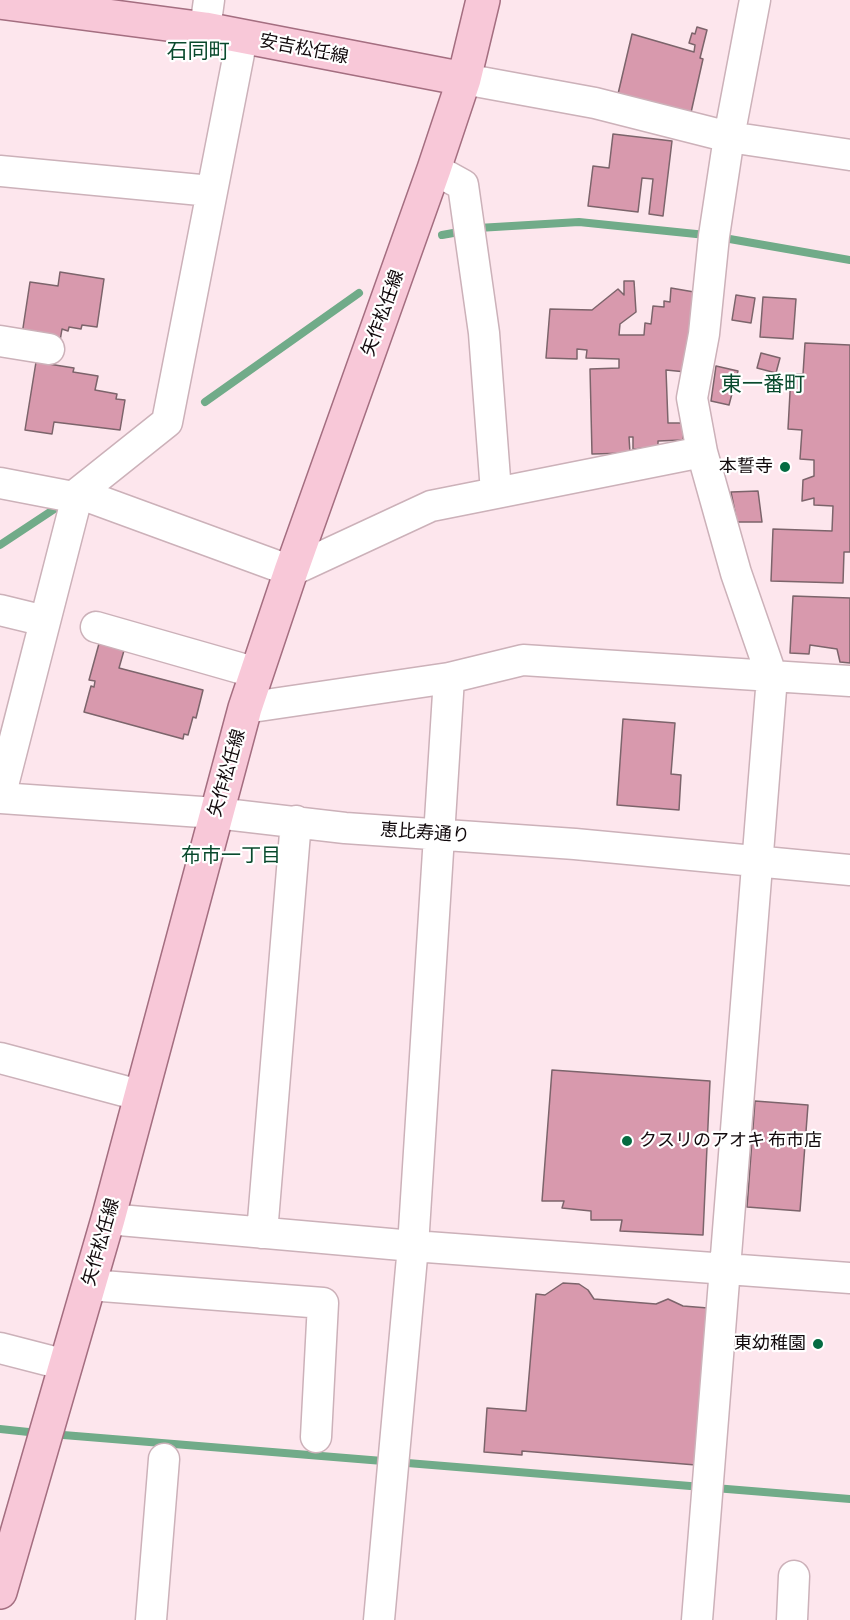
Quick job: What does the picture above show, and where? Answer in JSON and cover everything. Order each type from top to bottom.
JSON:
[{"type":"main road","name":"矢作松任線","points":[[0,1592],[9,1528],[46,1432],[66,1365],[108,1219],[139,1095],[245,708],[291,571],[434,169],[464,79],[483,0]]},
{"type":"main road","name":"安吉松任線","points":[[0,2],[207,14],[242,38],[464,79]]},
{"type":"street","points":[[697,1620],[723,1268],[772,677],[736,573],[702,452],[692,398],[704,334],[714,236],[729,137],[755,0]]},
{"type":"street","points":[[0,483],[73,497],[167,423],[242,38]]},
{"type":"street","points":[[464,79],[595,104],[729,137],[850,155]]},
{"type":"street","points":[[434,169],[463,185],[484,333],[496,492]]},
{"type":"street","points":[[0,171],[211,191]]},
{"type":"street","points":[[0,341],[49,349]]},
{"type":"street","points":[[78,493],[291,571],[431,506],[702,452]]},
{"type":"street","points":[[0,798],[4,767],[78,493]]},
{"type":"street","points":[[0,610],[45,621]]},
{"type":"street","points":[[96,627],[257,673]]},
{"type":"street","points":[[245,708],[449,678],[523,660],[850,681]]},
{"type":"street","points":[[379,1620],[412,1246],[449,678]]},
{"type":"street","name":"恵比寿通り","points":[[0,798],[216,813],[345,828],[850,870]]},
{"type":"street","points":[[262,1233],[296,821]]},
{"type":"street","points":[[0,1058],[139,1095]]},
{"type":"street","points":[[108,1219],[412,1246],[850,1278]]},
{"type":"street","points":[[89,1285],[323,1304],[316,1437]]},
{"type":"street","points":[[0,1348],[66,1365]]},
{"type":"street","points":[[151,1620],[164,1459]]},
{"type":"street","points":[[792,1620],[794,1575]]},
{"type":"building","points":[[697,27],[707,30],[690,117],[641,109],[644,100],[618,94],[632,34],[694,52],[695,45],[689,43]]},
{"type":"building","points":[[613,134],[672,141],[663,216],[649,214],[653,179],[642,178],[638,212],[588,206],[593,166],[609,168]]},
{"type":"building","points":[[60,272],[104,279],[97,327],[82,325],[81,329],[69,327],[68,331],[62,329],[59,347],[21,341],[30,282],[58,286]]},
{"type":"building","points":[[624,281],[634,281],[636,312],[620,324],[619,335],[644,335],[645,323],[651,324],[653,306],[664,307],[664,301],[670,302],[671,288],[700,293],[686,372],[666,370],[668,423],[684,423],[683,440],[658,441],[658,447],[633,449],[633,437],[629,437],[630,453],[592,454],[590,369],[619,368],[619,359],[586,358],[587,350],[577,349],[577,359],[546,358],[550,309],[592,310],[618,289],[624,295]]},
{"type":"building","points":[[736,295],[755,298],[751,323],[732,320]]},
{"type":"building","points":[[763,297],[796,299],[793,339],[760,337]]},
{"type":"building","points":[[805,343],[850,345],[850,552],[844,552],[843,583],[771,581],[773,529],[832,531],[833,506],[814,505],[814,498],[802,501],[803,480],[814,476],[814,460],[800,459],[802,430],[788,429],[791,374],[803,374]]},
{"type":"building","points":[[761,353],[780,358],[776,373],[757,368]]},
{"type":"building","points":[[36,362],[74,368],[73,372],[98,376],[95,390],[117,394],[116,399],[125,400],[120,430],[54,422],[52,434],[25,430]]},
{"type":"building","points":[[716,366],[738,371],[729,405],[711,401]]},
{"type":"building","points":[[758,491],[762,522],[737,522],[731,492]]},
{"type":"building","points":[[793,596],[850,598],[850,663],[840,662],[837,649],[810,645],[809,654],[790,653]]},
{"type":"building","points":[[100,640],[125,647],[119,668],[203,690],[196,718],[193,717],[188,735],[184,734],[183,739],[84,712],[91,686],[94,687],[95,681],[89,680]]},
{"type":"building","points":[[623,719],[675,723],[671,774],[681,775],[679,810],[617,805]]},
{"type":"building","name":"クスリのアオキ 布市店","points":[[552,1070],[710,1081],[703,1235],[620,1231],[622,1220],[591,1220],[591,1211],[562,1208],[564,1201],[542,1201]]},
{"type":"building","points":[[755,1101],[808,1105],[800,1211],[747,1207]]},
{"type":"building","points":[[563,1283],[579,1284],[588,1290],[594,1299],[656,1304],[668,1299],[683,1306],[708,1308],[696,1465],[522,1451],[522,1455],[484,1452],[487,1408],[526,1411],[536,1294],[545,1295]]},
{"type":"waterway","points":[[478,228],[579,222],[706,235]]},
{"type":"waterway","points":[[442,235],[459,232]]},
{"type":"waterway","points":[[724,238],[850,260]]},
{"type":"waterway","points":[[205,402],[359,293]]},
{"type":"waterway","points":[[0,545],[62,504]]},
{"type":"waterway","points":[[0,1429],[38,1433]]},
{"type":"waterway","points":[[51,1434],[850,1499]]},
{"type":"place","name":"本誓寺","points":[[785,467]]},
{"type":"place","name":"クスリのアオキ 布市店","points":[[627,1141]]},
{"type":"place","name":"東幼稚園","points":[[818,1344]]},
{"type":"district","name":"石同町","points":[[198,52]]},
{"type":"district","name":"東一番町","points":[[763,385]]},
{"type":"district","name":"布市一丁目","points":[[231,856]]}]
